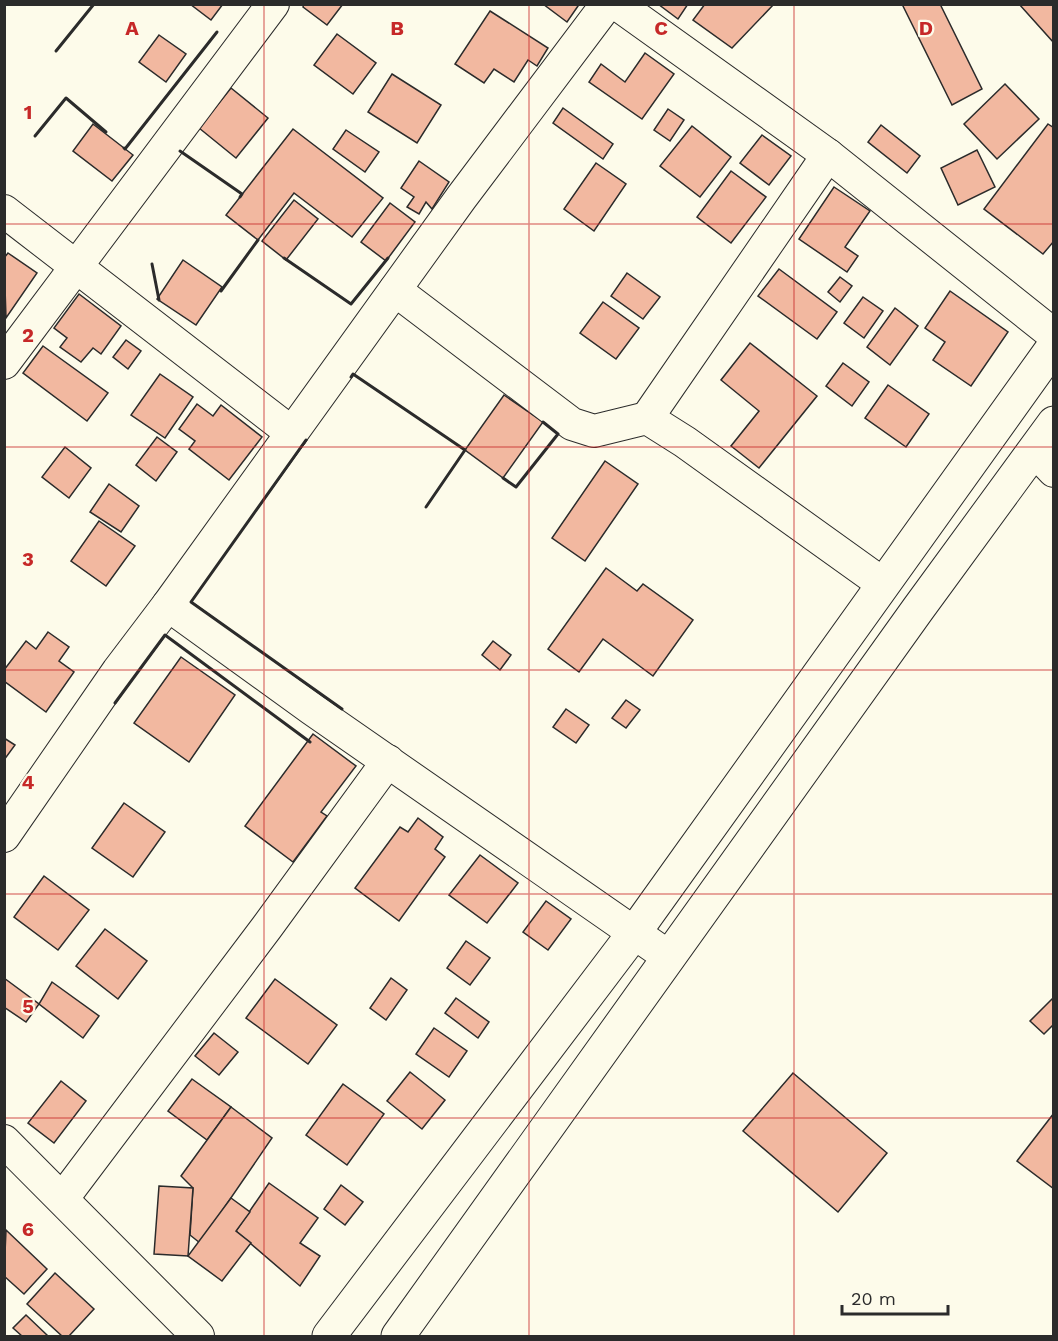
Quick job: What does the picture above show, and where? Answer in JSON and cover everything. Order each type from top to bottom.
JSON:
[{"type":"main road","points":[[329,1336],[634,933],[1053,346]]},
{"type":"main road","points":[[398,1336],[918,609],[1044,461],[1053,423]]},
{"type":"street","points":[[4,363],[273,4]]},
{"type":"street","points":[[4,836],[118,670],[168,606],[461,198],[607,4]]},
{"type":"street","points":[[617,4],[828,155],[1053,335]]},
{"type":"street","points":[[395,290],[572,424],[594,431],[646,418],[828,155]]},
{"type":"street","points":[[4,211],[292,432]]},
{"type":"street","points":[[646,418],[685,442],[883,585]]},
{"type":"street","points":[[168,606],[669,957]]},
{"type":"street","points":[[63,1198],[388,761]]},
{"type":"street","points":[[4,1141],[198,1336]]},
{"type":"building","points":[[190,4],[223,4],[211,20]]},
{"type":"building","points":[[304,4],[343,4],[327,25],[303,7]]},
{"type":"building","points":[[543,4],[576,4],[578,6],[567,22]]},
{"type":"building","points":[[658,4],[688,4],[678,19]]},
{"type":"building","points":[[705,4],[774,4],[732,48],[693,20]]},
{"type":"building","points":[[902,4],[940,4],[982,89],[952,105]]},
{"type":"building","points":[[1019,4],[1054,4],[1054,43]]},
{"type":"building","points":[[490,11],[548,48],[537,66],[528,60],[514,82],[494,69],[484,83],[455,64]]},
{"type":"building","points":[[337,34],[376,63],[353,94],[314,65]]},
{"type":"building","points":[[159,35],[186,54],[166,82],[139,62]]},
{"type":"building","points":[[645,53],[674,74],[642,119],[589,82],[601,64],[625,82]]},
{"type":"building","points":[[392,74],[441,105],[417,143],[368,112]]},
{"type":"building","points":[[1005,84],[1039,119],[997,159],[964,124]]},
{"type":"building","points":[[231,88],[268,118],[236,158],[199,128]]},
{"type":"building","points":[[563,108],[613,144],[603,159],[553,123]]},
{"type":"building","points":[[668,109],[684,120],[670,141],[654,130]]},
{"type":"building","points":[[93,124],[133,155],[112,181],[73,151]]},
{"type":"building","points":[[1048,124],[1054,128],[1054,241],[1043,254],[984,209]]},
{"type":"building","points":[[881,125],[920,156],[907,173],[868,142]]},
{"type":"building","points":[[692,126],[731,157],[700,197],[660,166]]},
{"type":"building","points":[[293,129],[383,198],[352,237],[294,193],[258,240],[226,215]]},
{"type":"building","points":[[346,130],[379,152],[365,172],[333,149]]},
{"type":"building","points":[[762,135],[791,156],[769,185],[740,163]]},
{"type":"building","points":[[977,150],[995,187],[958,205],[941,168]]},
{"type":"building","points":[[419,161],[449,182],[432,209],[426,202],[419,214],[407,207],[414,197],[401,188]]},
{"type":"building","points":[[596,163],[626,184],[594,231],[564,209]]},
{"type":"building","points":[[731,171],[766,197],[731,243],[697,217]]},
{"type":"building","points":[[834,187],[870,211],[845,247],[858,256],[847,272],[799,239]]},
{"type":"building","points":[[294,200],[318,219],[286,260],[262,241]]},
{"type":"building","points":[[390,203],[415,222],[386,261],[361,242]]},
{"type":"building","points":[[8,253],[37,273],[6,318],[4,258]]},
{"type":"building","points":[[183,260],[222,287],[196,325],[157,299]]},
{"type":"building","points":[[779,269],[837,312],[817,339],[758,296]]},
{"type":"building","points":[[627,273],[660,297],[643,319],[611,296]]},
{"type":"building","points":[[840,277],[852,286],[840,302],[828,292]]},
{"type":"building","points":[[950,291],[1008,332],[971,386],[933,360],[945,342],[925,328]]},
{"type":"building","points":[[79,294],[121,326],[101,354],[93,348],[81,362],[60,347],[67,338],[54,328]]},
{"type":"building","points":[[863,297],[883,311],[864,338],[844,323]]},
{"type":"building","points":[[603,302],[639,328],[616,359],[580,333]]},
{"type":"building","points":[[895,308],[918,326],[890,365],[867,347]]},
{"type":"building","points":[[126,340],[141,351],[128,369],[113,357]]},
{"type":"building","points":[[750,343],[817,396],[759,468],[731,446],[759,411],[721,380]]},
{"type":"building","points":[[43,346],[108,393],[87,421],[23,373]]},
{"type":"building","points":[[843,363],[869,382],[852,406],[826,386]]},
{"type":"building","points":[[160,374],[193,397],[165,438],[131,415]]},
{"type":"building","points":[[888,385],[929,414],[906,447],[865,418]]},
{"type":"building","points":[[504,395],[543,422],[503,478],[465,450]]},
{"type":"building","points":[[197,404],[213,416],[221,405],[262,437],[229,480],[189,449],[195,441],[179,429]]},
{"type":"building","points":[[157,437],[177,452],[156,481],[136,465]]},
{"type":"building","points":[[65,447],[91,468],[69,498],[42,477]]},
{"type":"building","points":[[605,461],[638,484],[585,561],[552,538]]},
{"type":"building","points":[[109,484],[139,506],[121,532],[90,512]]},
{"type":"building","points":[[99,521],[135,546],[106,586],[71,561]]},
{"type":"building","points":[[606,568],[637,591],[643,584],[693,620],[653,676],[603,639],[579,672],[548,649]]},
{"type":"building","points":[[48,632],[69,647],[59,661],[74,672],[46,712],[4,681],[4,670],[26,641],[36,649]]},
{"type":"building","points":[[493,641],[511,655],[500,670],[482,655]]},
{"type":"building","points":[[181,657],[235,695],[189,762],[134,723]]},
{"type":"building","points":[[626,700],[640,710],[626,728],[612,718]]},
{"type":"building","points":[[566,709],[589,725],[576,743],[553,727]]},
{"type":"building","points":[[313,734],[356,766],[321,812],[327,816],[293,862],[245,826]]},
{"type":"building","points":[[4,738],[15,745],[4,760]]},
{"type":"building","points":[[124,803],[165,832],[133,877],[92,848]]},
{"type":"building","points":[[418,818],[443,837],[435,849],[445,857],[399,921],[355,888],[400,827],[408,832]]},
{"type":"building","points":[[480,855],[518,883],[487,923],[449,895]]},
{"type":"building","points":[[44,876],[89,910],[58,950],[14,917]]},
{"type":"building","points":[[546,901],[571,919],[548,950],[523,932]]},
{"type":"building","points":[[105,929],[147,961],[118,999],[76,966]]},
{"type":"building","points":[[466,941],[490,958],[470,985],[447,968]]},
{"type":"building","points":[[4,978],[39,1004],[26,1022],[4,1007]]},
{"type":"building","points":[[391,978],[407,990],[386,1020],[370,1008]]},
{"type":"building","points":[[275,979],[337,1025],[308,1064],[246,1018]]},
{"type":"building","points":[[52,982],[99,1016],[83,1038],[39,1004]]},
{"type":"building","points":[[1054,997],[1054,1024],[1044,1034],[1030,1021]]},
{"type":"building","points":[[456,998],[489,1022],[478,1038],[445,1013]]},
{"type":"building","points":[[434,1028],[467,1051],[449,1077],[416,1054]]},
{"type":"building","points":[[214,1033],[238,1052],[219,1075],[195,1056]]},
{"type":"building","points":[[410,1072],[445,1100],[422,1129],[387,1101]]},
{"type":"building","points":[[793,1073],[887,1153],[838,1212],[743,1131]]},
{"type":"building","points":[[192,1079],[231,1107],[207,1140],[168,1111]]},
{"type":"building","points":[[61,1081],[86,1101],[54,1143],[28,1123]]},
{"type":"building","points":[[343,1084],[384,1114],[347,1165],[306,1135]]},
{"type":"building","points":[[231,1107],[272,1138],[200,1243],[190,1235],[193,1188],[181,1176]]},
{"type":"building","points":[[1054,1113],[1054,1189],[1017,1161]]},
{"type":"building","points":[[269,1183],[318,1218],[300,1243],[320,1256],[300,1286],[236,1231]]},
{"type":"building","points":[[341,1185],[363,1202],[345,1225],[324,1209]]},
{"type":"building","points":[[159,1186],[193,1188],[188,1256],[154,1254]]},
{"type":"building","points":[[231,1198],[250,1212],[236,1231],[251,1243],[222,1281],[188,1256]]},
{"type":"building","points":[[6,1230],[47,1269],[24,1294],[4,1276]]},
{"type":"building","points":[[55,1273],[94,1309],[69,1336],[62,1336],[27,1304]]},
{"type":"building","points":[[26,1315],[48,1336],[22,1336],[13,1328]]},
{"type":"wall","points":[[56,51],[94,4]]},
{"type":"wall","points":[[124,148],[217,32]]},
{"type":"wall","points":[[35,136],[66,98],[106,132]]},
{"type":"wall","points":[[180,151],[242,194],[240,197]]},
{"type":"wall","points":[[221,291],[258,240]]},
{"type":"wall","points":[[284,258],[351,304],[388,258]]},
{"type":"wall","points":[[152,264],[159,300]]},
{"type":"wall","points":[[351,377],[353,374],[465,450],[426,507]]},
{"type":"wall","points":[[503,478],[516,487],[558,434],[543,422]]},
{"type":"wall","points":[[306,440],[191,602],[342,709]]},
{"type":"wall","points":[[115,703],[165,635],[310,742]]}]
